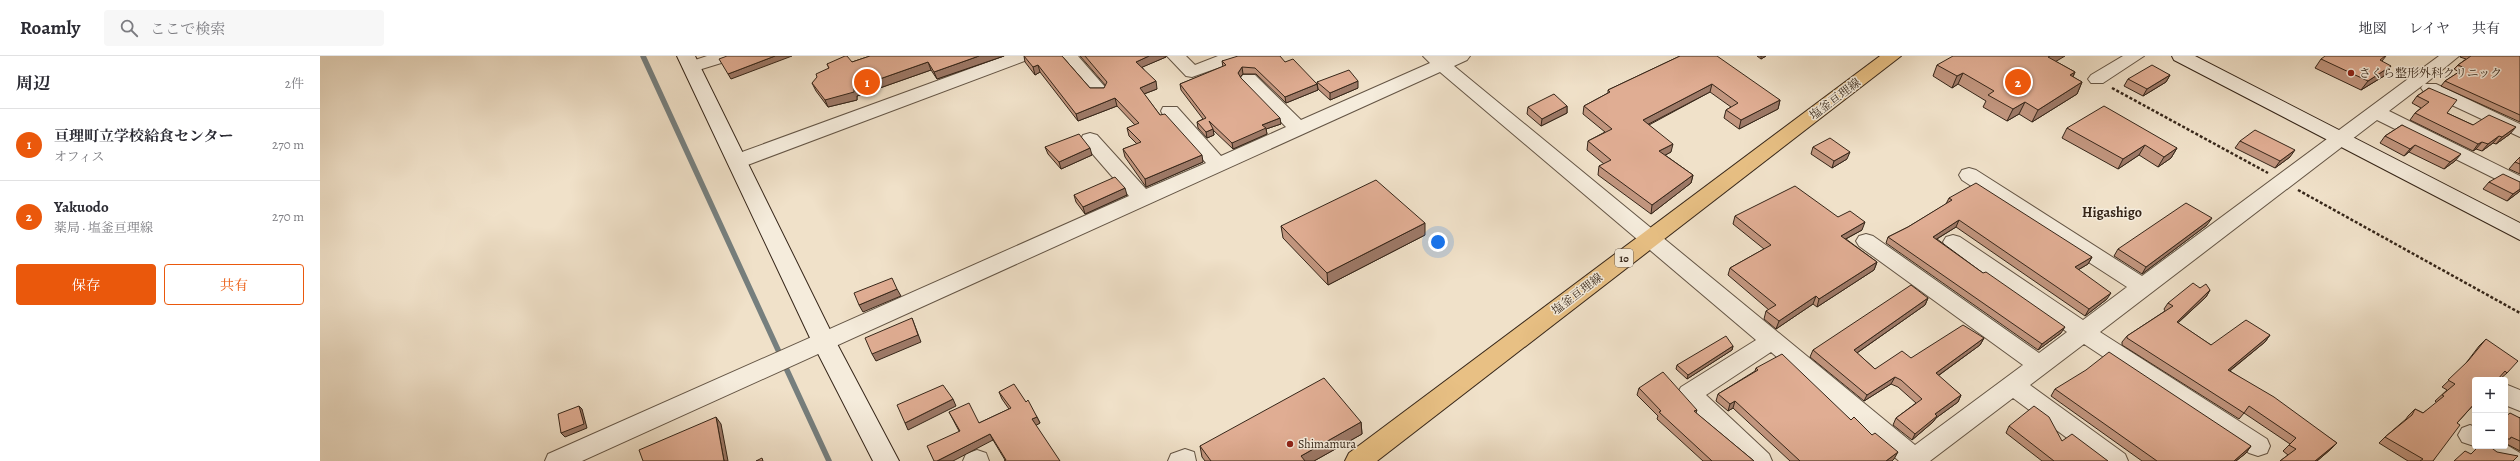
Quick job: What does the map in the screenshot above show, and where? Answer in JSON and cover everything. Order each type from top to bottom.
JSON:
[{"type":"main road","name":"塩釜亘理線","points":[[1358,461],[1892,56]]},
{"type":"street","points":[[725,56],[689,62],[823,340],[886,461]]},
{"type":"street","points":[[738,161],[1019,56]]},
{"type":"street","points":[[1068,56],[1099,91]]},
{"type":"street","points":[[1176,56],[1192,72],[1234,56]]},
{"type":"street","points":[[557,461],[823,340],[1298,128],[1437,60],[1461,56]]},
{"type":"street","points":[[2096,79],[2135,56]]},
{"type":"street","points":[[2181,56],[2520,232]]},
{"type":"street","points":[[1437,60],[1914,460],[2450,56]]},
{"type":"street","points":[[1249,79],[1298,128]]},
{"type":"street","points":[[2416,82],[2520,131]]},
{"type":"street","points":[[1170,111],[1218,164]]},
{"type":"street","points":[[2376,112],[2520,184]]},
{"type":"street","points":[[1090,139],[1142,198]]},
{"type":"street","points":[[1969,175],[2143,287]]},
{"type":"street","points":[[1866,241],[2039,366]]},
{"type":"street","points":[[1953,242],[2083,332],[2258,446]]},
{"type":"street","points":[[1760,461],[1689,394],[1771,341]]},
{"type":"street","points":[[2013,386],[2116,461]]},
{"type":"street","points":[[2508,395],[2520,402]]},
{"type":"street","points":[[2493,449],[2512,461]]},
{"type":"path","points":[[2096,79],[2520,313]]},
{"type":"building","points":[[727,56],[775,56],[728,74],[719,59]]},
{"type":"building","points":[[847,56],[852,62],[870,56],[979,56],[934,72],[928,62],[854,88],[854,92],[825,100],[812,83],[817,77],[816,74],[829,68],[827,64]]},
{"type":"building","points":[[1024,56],[1062,56],[1090,88],[1104,88],[1107,82],[1085,56],[1149,56],[1136,62],[1156,81],[1140,88],[1160,115],[1165,114],[1202,155],[1145,179],[1123,149],[1141,142],[1127,128],[1139,123],[1115,98],[1076,114],[1038,65],[1033,67]]},
{"type":"building","points":[[1238,56],[1280,56],[1285,62],[1293,59],[1317,84],[1285,97],[1255,68],[1242,67],[1238,73],[1241,78],[1280,118],[1262,125],[1266,128],[1232,143],[1209,121],[1213,129],[1206,132],[1197,122],[1206,118],[1180,84],[1226,65],[1222,61]]},
{"type":"building","points":[[1680,56],[1717,56],[1780,100],[1741,120],[1726,110],[1738,103],[1712,84],[1643,120],[1673,144],[1659,151],[1693,175],[1652,205],[1599,166],[1611,160],[1588,141],[1612,129],[1584,106],[1610,92],[1608,90]]},
{"type":"building","points":[[1953,56],[2050,56],[2048,57],[2075,72],[2070,75],[2082,82],[2038,110],[2025,102],[2013,109],[1988,95],[1994,91],[1963,73],[1957,76],[1937,65]]},
{"type":"building","points":[[2325,56],[2385,56],[2380,60],[2391,66],[2368,81],[2321,59]]},
{"type":"building","points":[[2471,56],[2520,56],[2520,115],[2445,81],[2465,68],[2458,65]]},
{"type":"building","points":[[2152,65],[2170,75],[2147,89],[2128,79]]},
{"type":"building","points":[[1349,70],[1358,81],[1330,93],[1317,82]]},
{"type":"building","points":[[2429,88],[2457,100],[2447,113],[2473,125],[2489,115],[2516,127],[2502,137],[2499,136],[2488,144],[2482,142],[2478,144],[2415,113],[2429,102],[2417,96]]},
{"type":"building","points":[[1554,94],[1567,106],[1542,119],[1528,107]]},
{"type":"building","points":[[2104,106],[2177,148],[2164,157],[2145,145],[2123,159],[2067,128]]},
{"type":"building","points":[[2402,125],[2461,154],[2450,162],[2415,145],[2410,149],[2385,136]]},
{"type":"building","points":[[2255,130],[2295,150],[2280,161],[2240,141]]},
{"type":"building","points":[[1079,134],[1090,148],[1059,162],[1045,147]]},
{"type":"building","points":[[1830,138],[1850,152],[1834,161],[1813,147]]},
{"type":"building","points":[[2520,157],[2520,164],[2515,162]]},
{"type":"building","points":[[2503,174],[2520,182],[2520,189],[2513,194],[2489,182]]},
{"type":"building","points":[[1115,177],[1125,188],[1083,207],[1074,195]]},
{"type":"building","points":[[1376,180],[1425,223],[1327,273],[1281,226]]},
{"type":"building","points":[[1976,183],[2092,257],[2075,267],[2111,293],[2089,309],[1959,220],[1933,237],[1983,273],[1986,272],[2065,327],[2042,344],[1888,237],[1908,227],[1952,200],[1949,198]]},
{"type":"building","points":[[1795,186],[1838,217],[1850,211],[1865,222],[1841,236],[1877,262],[1819,299],[1816,296],[1779,321],[1766,311],[1776,305],[1730,268],[1771,245],[1735,216]]},
{"type":"building","points":[[2186,203],[2212,218],[2146,267],[2118,249]]},
{"type":"building","points":[[892,278],[897,289],[859,305],[854,293]]},
{"type":"building","points":[[2193,283],[2200,288],[2206,284],[2210,290],[2177,322],[2211,345],[2246,320],[2270,335],[2228,370],[2274,397],[2337,443],[2315,461],[2280,461],[2296,449],[2289,445],[2296,438],[2249,406],[2244,413],[2127,338],[2127,336],[2173,306],[2168,303]]},
{"type":"building","points":[[1911,285],[1928,298],[1854,350],[1875,369],[1902,351],[1911,358],[1963,325],[1984,338],[1936,373],[1961,395],[1935,414],[1937,416],[1915,434],[1896,418],[1922,399],[1901,380],[1895,377],[1867,395],[1813,350]]},
{"type":"building","points":[[912,318],[918,335],[872,354],[865,338]]},
{"type":"building","points":[[1726,336],[1733,346],[1688,375],[1677,365]]},
{"type":"building","points":[[2486,339],[2518,361],[2507,373],[2505,371],[2500,377],[2472,377],[2472,406],[2457,423],[2460,425],[2433,461],[2420,461],[2423,459],[2385,437],[2412,415],[2415,409],[2423,413],[2444,396],[2442,395],[2455,384],[2448,380],[2468,361]]},
{"type":"building","points":[[2109,352],[2251,446],[2234,461],[2157,461],[2055,389],[2086,370]]},
{"type":"building","points":[[1782,354],[1851,420],[1854,417],[1872,435],[1875,433],[1898,452],[1886,461],[1800,461],[1735,401],[1730,404],[1718,394],[1758,370],[1756,368]]},
{"type":"building","points":[[1663,372],[1697,410],[1694,411],[1754,461],[1712,461],[1659,412],[1661,411],[1639,388]]},
{"type":"building","points":[[1324,378],[1361,422],[1301,456],[1305,461],[1211,461],[1200,446]]},
{"type":"building","points":[[1014,384],[1026,402],[1028,400],[1037,417],[1032,419],[1060,461],[1004,461],[1006,460],[990,434],[937,461],[934,461],[927,446],[960,431],[949,412],[969,403],[979,423],[1011,408],[999,392]]},
{"type":"building","points":[[943,385],[953,399],[905,423],[897,405]]},
{"type":"building","points":[[579,406],[584,424],[561,433],[558,414]]},
{"type":"building","points":[[2034,406],[2049,417],[2062,441],[2072,434],[2108,461],[2054,461],[2009,426]]},
{"type":"building","points":[[2510,413],[2520,418],[2520,441],[2511,437],[2508,439],[2508,415]]},
{"type":"building","points":[[716,417],[724,461],[643,461],[639,450]]},
{"type":"building","points":[[2476,449],[2493,449],[2497,452],[2518,456],[2513,461],[2454,461],[2465,451],[2471,454]]},
{"type":"building","points":[[762,458],[763,461],[756,461]]},
{"type":"waterway","points":[[643,56],[779,352]]},
{"type":"waterway","points":[[786,368],[829,461]]},
{"type":"place","name":"さくら整形外科クリニック","points":[[2351,73]]},
{"type":"place","name":"亘理町立学校給食センター","points":[[867,82]]},
{"type":"place","name":"Yakuodo","points":[[2018,82]]},
{"type":"place","name":"Shimamura","points":[[1290,444]]},
{"type":"district","name":"Higashigo","points":[[2112,212]]}]
